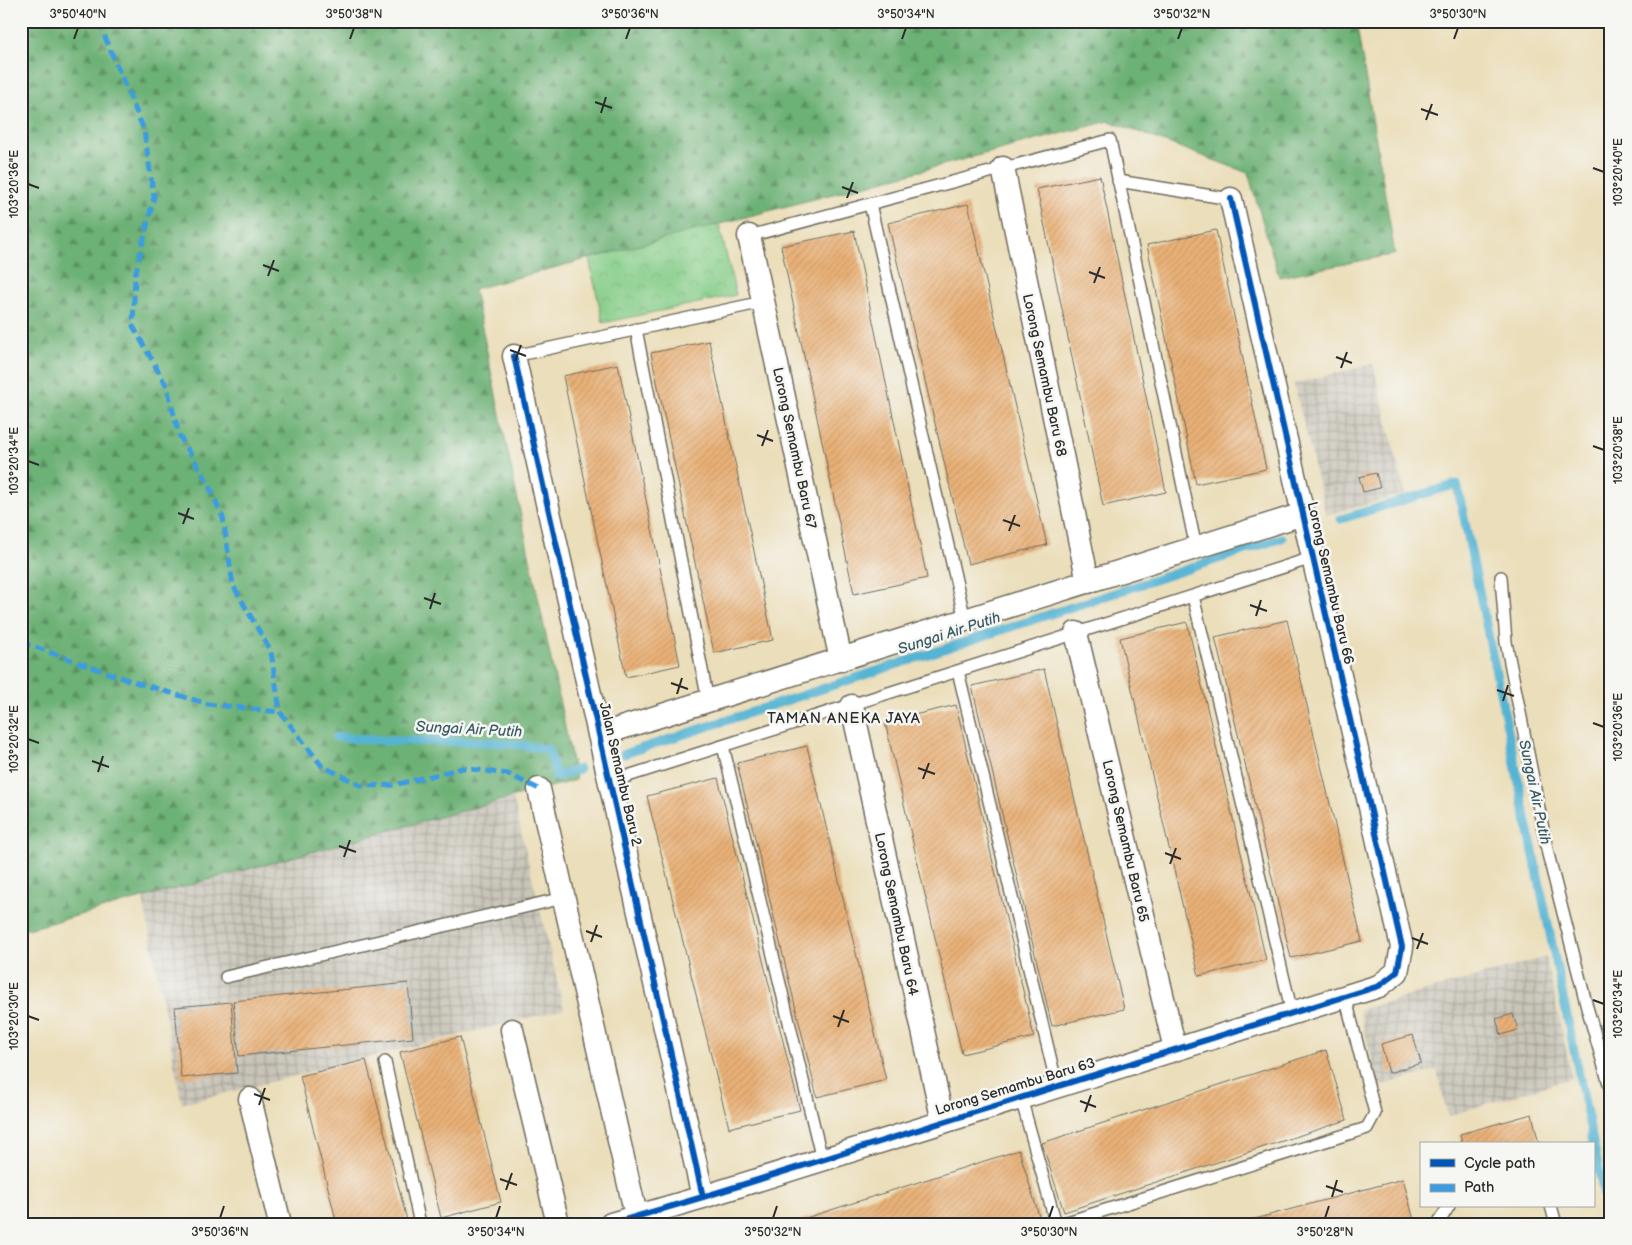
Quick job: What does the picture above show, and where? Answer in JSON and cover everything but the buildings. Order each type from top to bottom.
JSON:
[{"type":"street","name":"Lorong Semambu Baru 68","points":[[1003,168],[1088,582]]},
{"type":"street","name":"Lorong Semambu Baru 66","points":[[1230,200],[1402,947],[1397,972]]},
{"type":"street","name":"Lorong Semambu Baru 67","points":[[749,236],[842,660]]},
{"type":"street","name":"Jalan Semambu Baru 2","points":[[514,356],[702,1197]]},
{"type":"street","points":[[599,735],[1302,514]]},
{"type":"street","name":"Lorong Semambu Baru 65","points":[[1076,633],[1176,1049]]},
{"type":"street","name":"Lorong Semambu Baru 64","points":[[852,706],[943,1122]]},
{"type":"street","points":[[539,789],[637,1220]]},
{"type":"street","name":"Lorong Semambu Baru 63","points":[[611,1224],[637,1220],[702,1197],[1379,986],[1397,972]]},
{"type":"street","points":[[512,1030],[558,1224]]},
{"type":"street","points":[[250,1099],[280,1224]]},
{"type":"lane","points":[[749,236],[1110,140],[1196,548]]},
{"type":"lane","points":[[1118,181],[1230,200]]},
{"type":"lane","points":[[870,204],[965,620]]},
{"type":"lane","points":[[514,356],[763,302]]},
{"type":"lane","points":[[636,329],[708,701]]},
{"type":"lane","points":[[610,782],[1312,558]]},
{"type":"lane","points":[[1501,577],[1506,642],[1548,854],[1611,1091]]},
{"type":"lane","points":[[1193,596],[1292,1013]]},
{"type":"lane","points":[[958,671],[1057,1086]]},
{"type":"lane","points":[[723,746],[822,1160]]},
{"type":"lane","points":[[226,977],[563,898]]},
{"type":"lane","points":[[1061,1224],[1368,1128],[1375,1113],[1345,996]]},
{"type":"lane","points":[[385,1062],[420,1224]]},
{"type":"lane","points":[[1021,1098],[1056,1224]]},
{"type":"lane","points":[[1439,1224],[1448,1208]]},
{"type":"lane","points":[[1552,1208],[1556,1224]]},
{"type":"shaded area","points":[[1373,364],[1405,494],[1326,515],[1294,384]]},
{"type":"shaded area","points":[[513,798],[564,1009],[182,1104],[143,898]]},
{"type":"shaded area","points":[[1546,957],[1572,1078],[1448,1116],[1437,1070],[1379,1086],[1359,1010]]},
{"type":"green space","points":[[21,21],[1356,21],[1395,254],[1279,277],[1248,173],[1109,121],[474,289],[576,780],[21,931]]},
{"type":"green space","points":[[719,224],[736,295],[603,323],[589,259]]},
{"type":"waterway","name":"Sungai Air Putih","points":[[1341,519],[1457,484],[1593,1142]]},
{"type":"waterway","name":"Sungai Air Putih","points":[[624,754],[1282,538]]},
{"type":"waterway","name":"Sungai Air Putih","points":[[336,737],[389,741],[478,742],[531,746],[549,750],[556,777],[579,769]]},
{"type":"waterway","name":"Sungai Air Putih","points":[[1594,1147],[1610,1224]]},
{"type":"marked path","points":[[102,21],[104,35],[144,130],[154,197],[135,275],[133,326],[167,387],[179,435],[207,481],[223,518],[233,585],[271,652],[280,712],[322,766],[362,786],[394,785],[463,768],[508,774],[539,789]]},
{"type":"marked path","points":[[21,642],[131,681],[208,704],[280,712]]},
{"type":"cycle path","points":[[611,1224],[1379,986],[1397,972],[1402,947],[1231,199]]},
{"type":"cycle path","points":[[514,356],[703,1197]]},
{"type":"district","name":"TAMAN ANEKA JAYA","points":[[844,718]]}]
